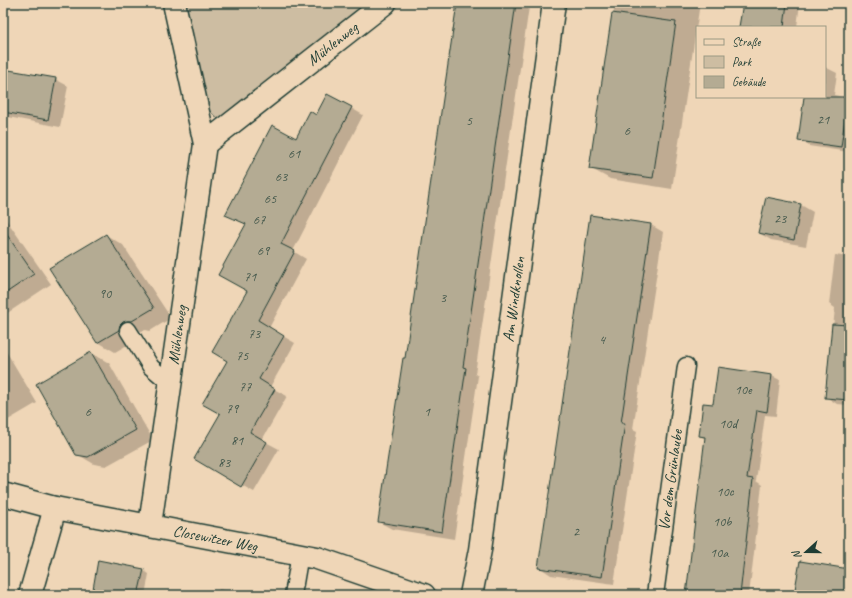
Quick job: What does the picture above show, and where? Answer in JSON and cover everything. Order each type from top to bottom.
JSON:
[{"type":"street","name":"Mühlenweg","points":[[150,525],[205,144],[174,3]]},
{"type":"street","name":"Mühlenweg","points":[[205,144],[385,3]]},
{"type":"street","name":"Am Windknollen","points":[[471,595],[480,550],[554,3]]},
{"type":"street","name":"Closewitzer Weg","points":[[3,494],[55,508],[317,558],[395,590],[424,595]]},
{"type":"street","points":[[30,595],[55,508]]},
{"type":"lane","points":[[128,330],[151,367],[171,384]]},
{"type":"lane","name":"Vor dem Grünlaube","points":[[655,595],[686,366]]},
{"type":"lane","points":[[293,595],[300,554]]},
{"type":"green space","points":[[184,3],[369,3],[230,112],[218,119],[206,107]]},
{"type":"building","points":[[457,3],[516,3],[463,367],[466,368],[442,532],[378,522],[403,358],[405,358]]},
{"type":"building","points":[[743,3],[787,3],[784,26],[739,26]]},
{"type":"building","points":[[612,13],[676,22],[653,178],[589,169]]},
{"type":"building","points":[[3,69],[56,78],[48,120],[3,112]]},
{"type":"building","points":[[327,94],[352,107],[281,244],[295,251],[258,320],[284,336],[259,379],[275,389],[250,432],[267,442],[241,487],[194,459],[220,414],[202,404],[227,361],[212,352],[247,291],[218,275],[246,224],[225,215],[272,125],[296,138],[310,111],[316,115]]},
{"type":"building","points":[[848,97],[841,147],[798,141],[804,98]]},
{"type":"building","points":[[766,197],[801,204],[794,240],[758,233]]},
{"type":"building","points":[[590,215],[651,224],[621,423],[625,423],[602,577],[538,568]]},
{"type":"building","points":[[3,229],[34,274],[3,295]]},
{"type":"building","points":[[106,234],[154,308],[132,321],[123,322],[120,325],[119,330],[97,343],[49,268]]},
{"type":"building","points":[[832,324],[849,325],[849,400],[825,398]]},
{"type":"building","points":[[91,352],[136,430],[88,457],[76,455],[36,384]]},
{"type":"building","points":[[718,367],[772,375],[767,412],[757,410],[747,478],[753,479],[740,595],[686,595],[705,437],[699,436],[703,403],[713,404]]},
{"type":"building","points":[[98,560],[144,569],[138,595],[92,595]]},
{"type":"building","points":[[800,561],[849,569],[849,593],[841,592],[840,595],[794,595]]}]
